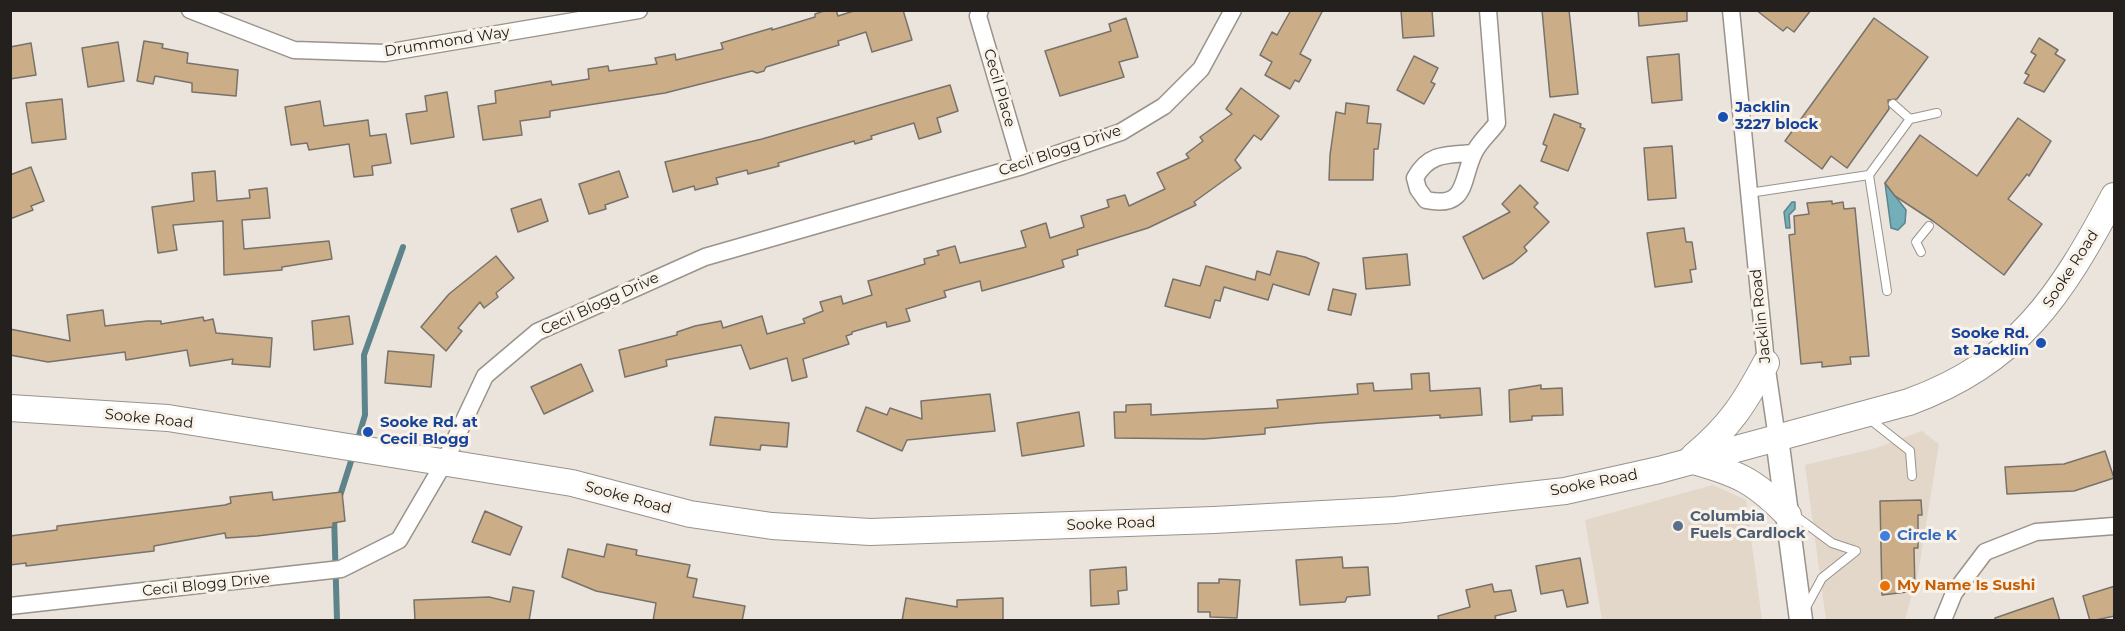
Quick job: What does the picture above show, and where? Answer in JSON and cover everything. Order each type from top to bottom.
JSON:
[{"type":"main road","name":"Sooke Road","points":[[10,408],[168,418],[572,483],[690,514],[772,526],[870,532],[1214,520],[1395,510],[1565,491],[1659,470],[1864,415],[1942,390],[1993,357],[2027,330],[2059,291],[2115,196]]},
{"type":"main road","points":[[1690,460],[1720,434],[1742,408],[1766,363]]},
{"type":"main road","name":"Jacklin Road","points":[[1777,438],[1801,619]]},
{"type":"main road","points":[[1690,460],[1735,472],[1767,493],[1787,513]]},
{"type":"street","name":"Drummond Way","points":[[190,10],[294,50],[385,53],[639,10]]},
{"type":"street","name":"Cecil Blogg Drive","points":[[10,606],[341,569],[399,540],[444,463],[485,376],[537,332],[705,256],[1022,166],[1121,132],[1164,106],[1201,69],[1233,10]]},
{"type":"street","points":[[1474,153],[1497,123],[1488,10]]},
{"type":"street","name":"Jacklin Road","points":[[1731,10],[1766,363],[1777,438]]},
{"type":"street","name":"Cecil Place","points":[[977,12],[1022,166]]},
{"type":"street","points":[[1943,621],[1954,593],[1985,552],[2036,532],[2115,526]]},
{"type":"lane","points":[[1893,104],[1910,119]]},
{"type":"lane","points":[[1887,291],[1869,175],[1910,119],[1937,113]]},
{"type":"lane","points":[[1748,193],[1869,175]]},
{"type":"lane","points":[[1921,252],[1916,242],[1929,226]]},
{"type":"lane","points":[[1864,415],[1910,451],[1912,476]]},
{"type":"lane","points":[[1787,513],[1832,543],[1856,551],[1822,578],[1801,619]]},
{"type":"shaded area","points":[[1922,431],[1939,444],[1918,574],[1905,620],[1826,620],[1805,465],[1876,448]]},
{"type":"shaded area","points":[[1713,485],[1746,500],[1762,620],[1602,620],[1585,520]]},
{"type":"water","points":[[1885,183],[1906,210],[1905,223],[1898,230],[1891,228]]},
{"type":"water","points":[[1792,202],[1795,202],[1795,209],[1789,215],[1790,228],[1786,228],[1784,212]]},
{"type":"building","points":[[836,10],[838,16],[857,10],[903,10],[912,40],[872,52],[866,32],[838,41],[839,45],[766,67],[764,71],[757,73],[752,71],[665,93],[550,111],[550,117],[520,121],[522,135],[483,140],[478,106],[496,103],[495,91],[551,81],[552,85],[589,79],[588,69],[608,66],[609,71],[657,64],[655,58],[675,54],[676,60],[723,49],[721,43],[815,17],[815,14]]},
{"type":"building","points":[[1291,10],[1323,10],[1300,54],[1311,60],[1299,82],[1295,80],[1290,89],[1265,75],[1272,62],[1260,55],[1272,32],[1277,35]]},
{"type":"building","points":[[1401,10],[1432,10],[1434,36],[1403,38]]},
{"type":"building","points":[[1542,10],[1569,10],[1578,94],[1550,97]]},
{"type":"building","points":[[1638,10],[1687,10],[1687,21],[1639,26]]},
{"type":"building","points":[[1756,10],[1811,10],[1794,32],[1787,27],[1783,31]]},
{"type":"building","points":[[1126,18],[1138,57],[1119,62],[1124,77],[1060,96],[1045,51],[1111,31],[1109,24]]},
{"type":"building","points":[[1874,18],[1928,57],[1897,99],[1888,100],[1889,109],[1847,168],[1831,156],[1822,169],[1785,141]]},
{"type":"building","points":[[2039,38],[2058,50],[2055,54],[2065,60],[2044,92],[2024,83],[2029,75],[2025,73],[2036,55],[2031,52]]},
{"type":"building","points":[[144,41],[163,44],[162,48],[188,53],[187,63],[238,70],[236,96],[192,92],[192,83],[155,76],[153,84],[137,81]]},
{"type":"building","points":[[118,42],[124,81],[88,87],[82,48]]},
{"type":"building","points":[[31,43],[36,75],[10,79],[10,47]]},
{"type":"building","points":[[1679,54],[1682,100],[1652,103],[1647,57]]},
{"type":"building","points":[[1414,56],[1438,68],[1431,82],[1435,84],[1424,104],[1397,90]]},
{"type":"building","points":[[950,85],[958,111],[937,118],[941,132],[919,139],[914,123],[871,136],[872,139],[855,144],[854,141],[778,163],[779,166],[748,174],[747,170],[716,178],[718,184],[695,190],[694,186],[673,192],[665,162],[762,139]]},
{"type":"building","points":[[1241,88],[1279,116],[1261,140],[1254,135],[1235,160],[1241,168],[1194,202],[1196,205],[1148,228],[1077,250],[1078,255],[1062,260],[1064,267],[982,291],[980,281],[944,291],[946,297],[906,309],[910,321],[887,327],[886,322],[852,332],[846,336],[849,344],[803,359],[807,377],[792,381],[787,358],[750,369],[741,345],[666,360],[667,366],[625,377],[619,350],[677,335],[677,332],[695,326],[721,321],[723,328],[762,316],[767,334],[805,323],[803,319],[823,311],[820,302],[841,296],[843,304],[872,295],[868,281],[925,264],[924,259],[939,255],[937,251],[955,246],[960,263],[1026,247],[1021,231],[1046,223],[1050,238],[1084,227],[1081,216],[1109,207],[1107,200],[1125,195],[1129,206],[1165,189],[1157,173],[1189,158],[1186,154],[1203,141],[1200,137],[1232,114],[1226,109]]},
{"type":"building","points":[[447,92],[454,137],[411,144],[406,114],[427,111],[425,96]]},
{"type":"building","points":[[62,99],[66,139],[32,143],[26,103]]},
{"type":"building","points":[[320,101],[324,126],[368,120],[370,136],[386,134],[391,163],[372,166],[373,175],[354,177],[349,144],[309,150],[307,143],[291,145],[285,107]]},
{"type":"building","points":[[1346,103],[1369,106],[1367,123],[1381,124],[1378,149],[1374,149],[1373,180],[1329,180],[1336,112],[1345,114]]},
{"type":"building","points":[[1554,114],[1581,124],[1580,127],[1585,129],[1568,171],[1541,161],[1547,146],[1543,144]]},
{"type":"building","points":[[2018,118],[2051,141],[2029,176],[2027,174],[2008,199],[2042,224],[2004,275],[1933,221],[1895,196],[1885,183],[1920,135],[1977,176]]},
{"type":"building","points":[[1672,146],[1676,198],[1648,200],[1644,148]]},
{"type":"building","points":[[31,167],[44,201],[31,206],[33,210],[10,219],[10,175]]},
{"type":"building","points":[[215,171],[217,201],[250,198],[249,190],[267,188],[270,218],[242,220],[244,249],[329,241],[332,259],[282,267],[282,270],[224,275],[223,221],[173,225],[177,250],[158,253],[152,207],[194,201],[192,173]]},
{"type":"building","points":[[619,171],[628,197],[605,205],[606,209],[589,214],[579,184]]},
{"type":"building","points":[[1520,185],[1538,203],[1534,207],[1549,222],[1524,247],[1527,251],[1513,263],[1483,279],[1463,237],[1510,212],[1502,204]]},
{"type":"building","points":[[541,199],[548,221],[518,232],[511,209]]},
{"type":"building","points":[[1832,201],[1832,204],[1843,202],[1844,209],[1855,208],[1869,356],[1850,357],[1851,364],[1822,367],[1822,362],[1801,364],[1789,235],[1795,234],[1794,216],[1809,214],[1807,203]]},
{"type":"building","points":[[1684,228],[1686,242],[1692,242],[1696,269],[1690,270],[1692,282],[1655,287],[1647,233]]},
{"type":"building","points":[[1277,251],[1305,257],[1319,263],[1309,295],[1273,284],[1268,300],[1224,287],[1220,301],[1215,300],[1210,318],[1165,306],[1173,279],[1200,286],[1206,266],[1255,280],[1257,271],[1270,275]]},
{"type":"building","points":[[1407,254],[1410,285],[1366,289],[1363,258]]},
{"type":"building","points":[[496,256],[514,278],[496,293],[498,297],[484,308],[480,302],[458,328],[462,331],[446,351],[421,327],[449,294]]},
{"type":"building","points":[[1333,289],[1356,294],[1351,315],[1328,310]]},
{"type":"building","points":[[103,310],[105,326],[147,321],[161,321],[161,324],[203,317],[204,321],[213,319],[216,333],[272,338],[270,367],[232,364],[233,359],[190,366],[187,350],[126,360],[125,352],[48,362],[10,355],[10,329],[70,341],[67,315]]},
{"type":"building","points":[[349,316],[353,344],[314,350],[312,321]]},
{"type":"building","points":[[388,351],[434,355],[431,387],[385,383]]},
{"type":"building","points":[[581,364],[593,391],[544,414],[531,387]]},
{"type":"building","points":[[1429,373],[1430,391],[1480,388],[1482,415],[1440,418],[1440,415],[1320,423],[1265,428],[1265,434],[1204,439],[1115,438],[1114,412],[1126,412],[1126,405],[1151,404],[1151,415],[1278,408],[1277,400],[1358,394],[1357,384],[1373,383],[1374,391],[1412,389],[1411,374]]},
{"type":"building","points":[[1541,385],[1541,389],[1562,388],[1563,415],[1532,416],[1532,420],[1510,422],[1509,390]]},
{"type":"building","points":[[990,394],[995,431],[907,440],[902,451],[857,431],[866,407],[887,415],[890,408],[922,419],[921,401]]},
{"type":"building","points":[[1079,412],[1084,446],[1022,456],[1017,423]]},
{"type":"building","points":[[715,417],[789,423],[787,447],[761,445],[760,450],[710,445]]},
{"type":"building","points":[[2105,451],[2114,478],[2074,491],[2007,494],[2005,467],[2064,464]]},
{"type":"building","points":[[272,492],[273,500],[342,492],[345,521],[333,523],[333,527],[257,536],[226,538],[225,533],[154,546],[154,551],[26,566],[26,563],[10,565],[10,536],[57,530],[57,526],[225,505],[231,503],[230,497]]},
{"type":"building","points":[[1921,500],[1922,515],[1918,515],[1918,548],[1914,548],[1915,591],[1882,595],[1880,501]]},
{"type":"building","points":[[485,511],[522,527],[510,555],[472,542]]},
{"type":"building","points":[[607,544],[637,550],[636,555],[690,565],[687,577],[697,579],[693,597],[745,606],[742,621],[653,621],[656,603],[596,591],[562,577],[568,549],[604,557]]},
{"type":"building","points":[[1342,557],[1343,568],[1368,567],[1370,595],[1347,597],[1345,602],[1300,605],[1296,560]]},
{"type":"building","points":[[1580,558],[1588,603],[1567,607],[1563,590],[1541,594],[1536,566]]},
{"type":"building","points":[[1126,567],[1127,590],[1118,591],[1119,604],[1091,606],[1090,570]]},
{"type":"building","points":[[1219,579],[1240,580],[1237,618],[1210,617],[1210,612],[1198,612],[1198,583],[1219,583]]},
{"type":"building","points":[[1492,584],[1494,592],[1511,590],[1516,611],[1495,616],[1496,621],[1439,621],[1438,616],[1470,607],[1466,590]]},
{"type":"building","points":[[2115,586],[2115,616],[2090,621],[2083,596]]},
{"type":"building","points":[[513,587],[534,591],[529,621],[415,621],[414,600],[489,597],[510,602]]},
{"type":"building","points":[[906,598],[957,607],[957,600],[1003,598],[1003,621],[902,621]]},
{"type":"building","points":[[2053,598],[2060,621],[1995,621],[1995,618]]},
{"type":"waterway","points":[[357,442],[365,415],[364,355],[403,247]]},
{"type":"waterway","points":[[339,499],[353,455]]},
{"type":"waterway","points":[[334,515],[337,620]]},
{"type":"place","name":"Jacklin 3227 block","points":[[1723,117]]},
{"type":"place","name":"Sooke Rd. at Jacklin","points":[[2041,343]]},
{"type":"place","name":"Sooke Rd. at Cecil Blogg","points":[[368,432]]},
{"type":"place","name":"Columbia Fuels Cardlock","points":[[1678,526]]},
{"type":"place","name":"Circle K","points":[[1885,536]]},
{"type":"place","name":"My Name Is Sushi","points":[[1885,586]]}]
